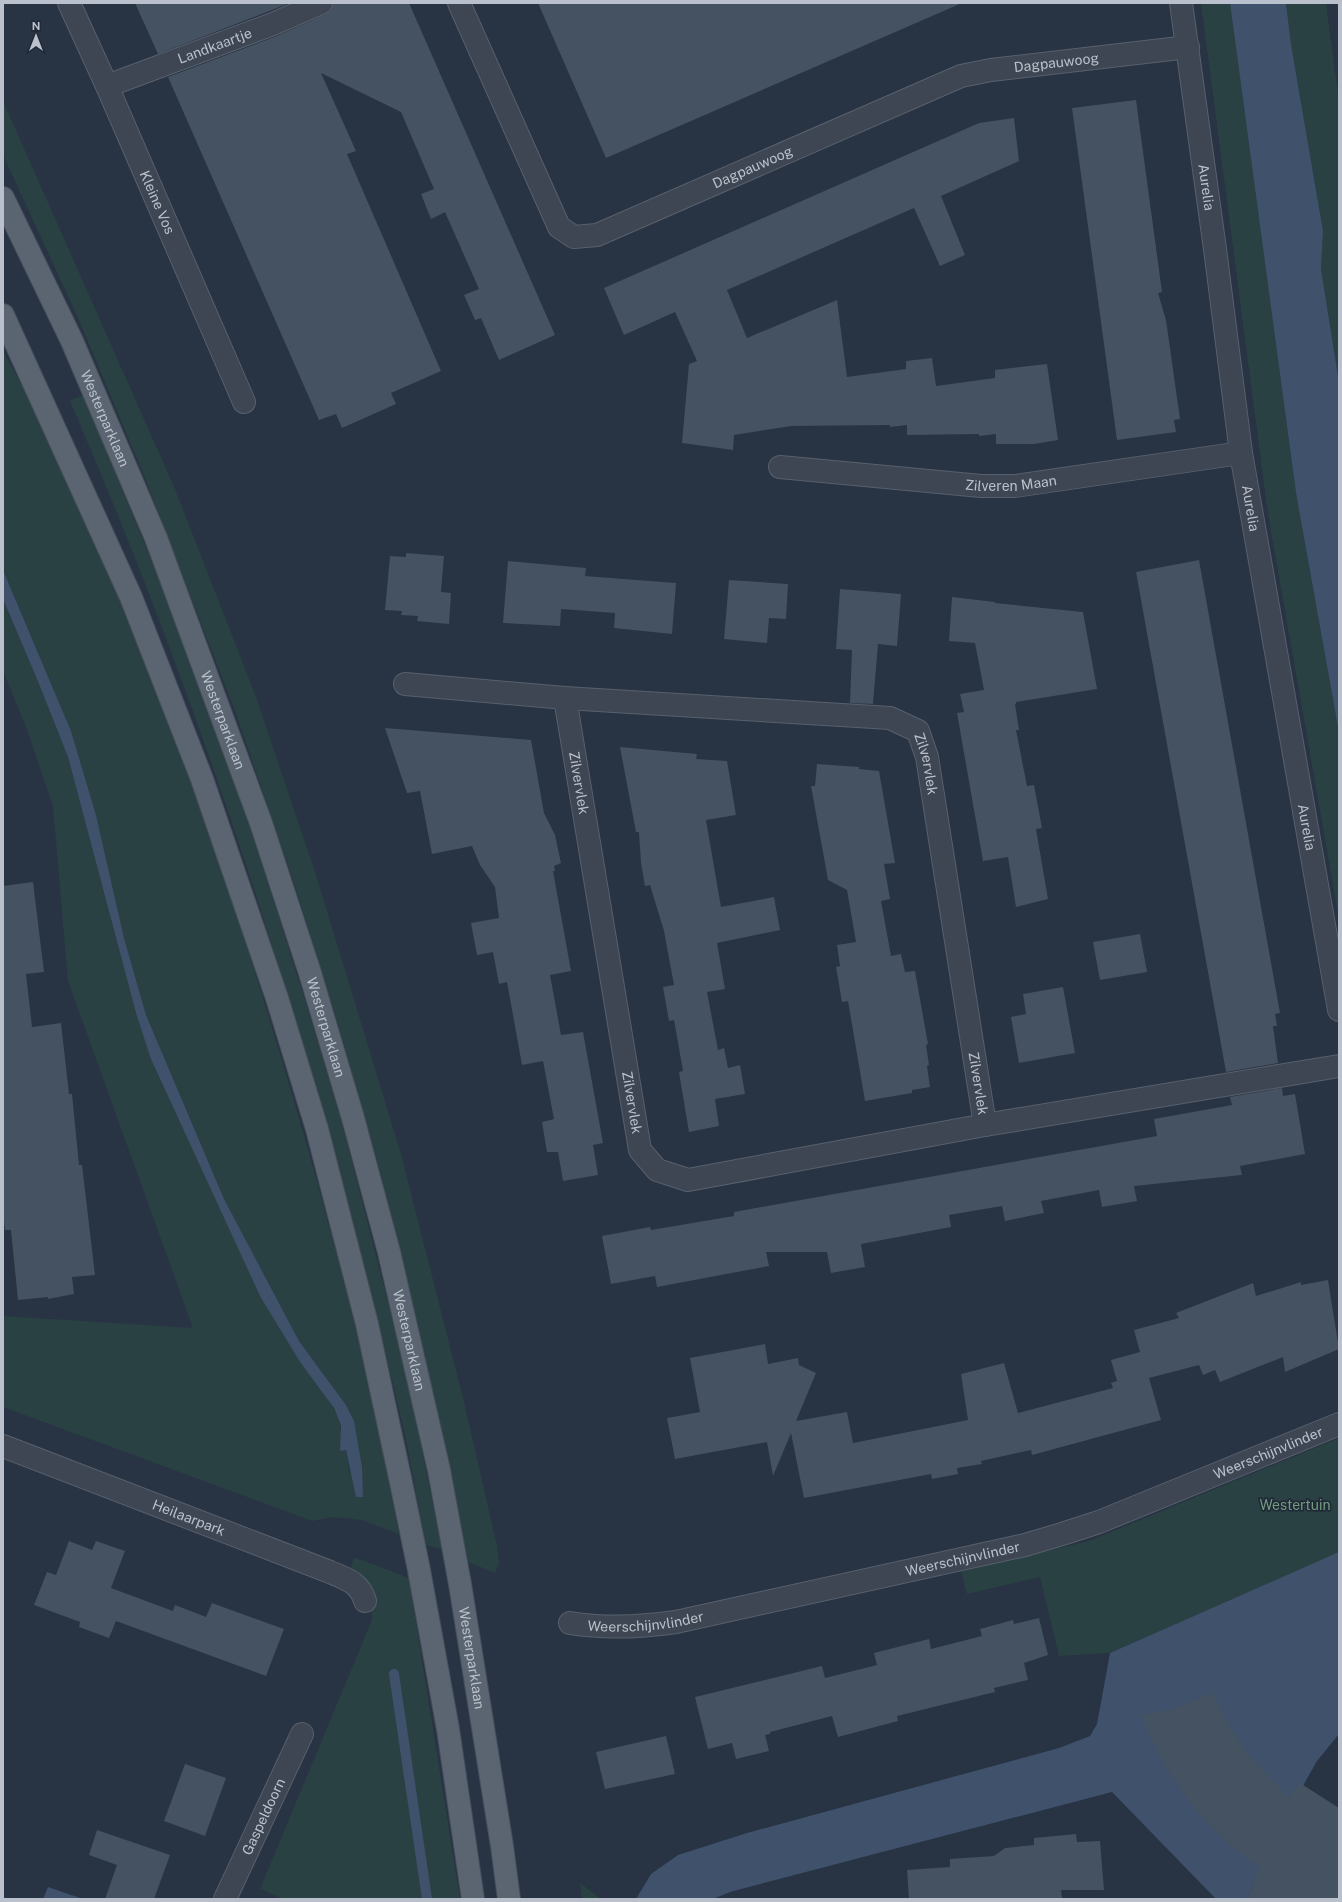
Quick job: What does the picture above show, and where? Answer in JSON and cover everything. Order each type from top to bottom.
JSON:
[{"type":"main road","name":"Westerparklaan","points":[[3,198],[72,341],[156,538],[261,823],[312,981],[353,1118],[389,1252],[439,1470],[502,1846],[509,1899]]},
{"type":"main road","points":[[3,316],[131,597],[202,778],[277,998],[317,1129],[367,1324],[419,1570],[448,1729],[473,1899]]},
{"type":"street","name":"Kleine Vos","points":[[69,3],[107,86],[244,402]]},
{"type":"street","name":"Landkaartje","points":[[107,86],[273,24],[321,3]]},
{"type":"street","name":"Dagpauwoog","points":[[459,3],[559,227],[574,237],[597,235],[961,76],[991,70],[1188,47]]},
{"type":"street","name":"Aurelia","points":[[1181,3],[1241,454],[1339,1010]]},
{"type":"street","name":"Zilveren Maan","points":[[780,466],[981,486],[1015,486],[1241,454]]},
{"type":"street","name":"Zilvervlek","points":[[405,684],[565,698],[890,718],[918,731],[927,757],[985,1125]]},
{"type":"street","name":"Zilvervlek","points":[[565,698],[640,1150],[658,1170],[688,1180],[985,1125],[1339,1066]]},
{"type":"street","name":"Weerschijnvlinder","points":[[570,1623],[586,1626],[631,1627],[676,1622],[1025,1545],[1099,1522],[1339,1424]]},
{"type":"street","name":"Heilaarpark","points":[[3,1446],[330,1572],[356,1585],[362,1591],[365,1601]]},
{"type":"street","name":"Gaspeldoorn","points":[[225,1899],[302,1734]]},
{"type":"green space","points":[[1201,3],[1230,3],[1296,493],[1339,733],[1339,919],[1268,514]]},
{"type":"green space","points":[[1286,3],[1326,3],[1339,101],[1339,382],[1321,269],[1323,231],[1291,44]]},
{"type":"green space","points":[[3,101],[175,489],[256,697],[316,875],[401,1154],[464,1402],[497,1546],[499,1564],[495,1573],[468,1562],[417,1320],[377,1160],[335,1014],[293,880],[235,711],[145,478],[79,320],[3,155]]},
{"type":"green space","points":[[3,351],[27,395],[71,485],[111,578],[167,718],[229,891],[284,1067],[342,1273],[378,1423],[399,1534],[362,1520],[333,1517],[312,1521],[3,1407],[3,1316],[193,1328],[68,981],[53,806],[26,727],[3,671],[3,599],[68,757],[136,1013],[300,1362],[323,1392],[336,1414],[342,1438],[340,1451],[346,1450],[350,1475],[354,1421],[346,1405],[299,1341],[224,1199],[146,1015],[124,938],[96,815],[71,731],[3,570]]},
{"type":"green space","points":[[83,395],[170,605],[210,711],[245,811],[304,997],[342,1123],[392,1318],[418,1430],[442,1549],[426,1545],[406,1442],[376,1317],[271,943],[231,819],[166,639],[120,519],[70,401]]},
{"type":"green space","name":"Westertuin","points":[[1339,1438],[1339,1734],[1276,1580],[1110,1653],[1059,1656],[1040,1577],[967,1594],[961,1571],[1089,1541]]},
{"type":"green space","points":[[354,1557],[409,1578],[460,1899],[283,1899],[260,1889],[372,1620],[368,1591],[362,1580],[351,1567]]},
{"type":"green space","points":[[580,1883],[601,1899],[582,1899]]},
{"type":"water","points":[[1230,3],[1286,3],[1291,44],[1323,231],[1321,269],[1339,382],[1339,733],[1296,493]]},
{"type":"water","points":[[3,570],[71,731],[96,815],[124,938],[146,1015],[224,1199],[299,1341],[346,1405],[354,1421],[362,1467],[363,1497],[356,1497],[346,1450],[340,1451],[341,1426],[334,1408],[300,1362],[260,1296],[151,1059],[136,1013],[68,757],[3,599]]},
{"type":"water","points":[[1339,1552],[1339,1734],[1317,1761],[1304,1784],[1261,1868],[1247,1899],[1216,1899],[1112,1792],[730,1892],[713,1899],[636,1899],[651,1874],[678,1855],[747,1833],[1059,1748],[1090,1736],[1097,1724],[1110,1653]]},
{"type":"water","points":[[48,1887],[83,1899],[43,1899]]},
{"type":"building","points":[[135,3],[290,3],[158,54]]},
{"type":"building","points":[[333,3],[409,3],[555,335],[499,360],[481,318],[475,320],[464,295],[479,289],[445,212],[431,219],[421,194],[434,189],[401,112],[321,73],[356,151],[347,154],[441,371],[391,393],[396,404],[342,428],[336,414],[319,420],[168,77],[277,36],[326,14],[331,10]]},
{"type":"building","points":[[538,3],[962,3],[606,158]]},
{"type":"building","points":[[1136,100],[1162,292],[1158,293],[1166,320],[1180,419],[1174,420],[1176,432],[1117,440],[1072,108]]},
{"type":"building","points":[[1014,118],[1019,161],[941,196],[965,255],[940,266],[914,208],[727,290],[747,338],[837,300],[847,377],[906,369],[906,361],[932,358],[936,386],[995,378],[995,370],[1047,364],[1058,440],[1034,444],[996,444],[996,434],[979,436],[979,434],[907,435],[907,425],[890,427],[890,425],[791,426],[734,435],[733,450],[682,443],[689,364],[697,361],[675,312],[624,335],[604,288],[979,123]]},
{"type":"building","points":[[406,553],[444,556],[441,592],[451,593],[449,624],[417,621],[418,616],[401,615],[402,611],[385,610],[390,556],[406,557]]},
{"type":"building","points":[[1199,560],[1280,1013],[1275,1014],[1277,1026],[1273,1026],[1278,1063],[1226,1072],[1136,572]]},
{"type":"building","points":[[508,561],[586,568],[585,576],[676,583],[672,634],[614,628],[615,613],[561,609],[560,626],[503,623]]},
{"type":"building","points":[[729,580],[788,584],[786,619],[769,618],[767,643],[724,639]]},
{"type":"building","points":[[840,589],[901,594],[897,646],[878,644],[873,704],[850,703],[852,650],[836,649]]},
{"type":"building","points":[[952,597],[1083,612],[1097,689],[1016,702],[1015,704],[1019,730],[1016,730],[1027,786],[1034,785],[1042,828],[1036,829],[1048,899],[1016,907],[1008,857],[983,861],[957,713],[964,712],[960,694],[984,690],[975,643],[949,641]]},
{"type":"building","points":[[385,728],[531,740],[544,813],[555,835],[561,863],[554,866],[555,871],[553,871],[571,971],[550,975],[561,1035],[583,1032],[603,1143],[593,1145],[598,1175],[563,1181],[558,1152],[547,1152],[542,1122],[554,1119],[543,1061],[522,1065],[507,982],[499,984],[493,952],[477,955],[471,923],[499,918],[495,887],[480,865],[472,846],[432,854],[420,791],[407,793]]},
{"type":"building","points":[[620,747],[697,754],[696,759],[727,761],[736,815],[706,820],[721,907],[774,897],[780,930],[717,943],[725,989],[707,992],[718,1050],[724,1048],[728,1068],[740,1065],[745,1094],[715,1099],[719,1126],[689,1132],[679,1072],[683,1071],[674,1020],[669,1021],[663,987],[674,985],[664,931],[650,885],[645,886],[641,863],[639,832],[636,832]]},
{"type":"building","points":[[817,764],[859,767],[859,769],[879,771],[895,863],[884,864],[890,899],[881,901],[891,956],[901,954],[905,972],[915,971],[928,1044],[926,1045],[930,1087],[912,1090],[912,1093],[865,1101],[848,1001],[842,1002],[836,967],[840,966],[837,945],[856,942],[847,890],[828,880],[811,786],[815,786]]},
{"type":"building","points":[[33,882],[44,972],[26,974],[32,1027],[61,1023],[69,1094],[72,1094],[79,1165],[82,1165],[95,1275],[72,1277],[74,1294],[48,1299],[48,1297],[18,1300],[11,1230],[5,1230],[3,1212],[3,886]]},
{"type":"building","points":[[1140,934],[1147,972],[1100,980],[1093,942]]},
{"type":"building","points":[[1063,987],[1075,1053],[1019,1063],[1011,1017],[1026,1014],[1023,994]]},
{"type":"building","points":[[1282,1088],[1283,1096],[1295,1094],[1305,1154],[1240,1166],[1242,1175],[1134,1186],[1137,1201],[1102,1207],[1099,1190],[1041,1201],[1044,1213],[1005,1221],[1002,1206],[949,1215],[951,1227],[861,1244],[865,1267],[831,1273],[827,1252],[766,1252],[769,1266],[657,1287],[655,1276],[611,1284],[602,1236],[650,1227],[651,1230],[734,1216],[734,1212],[1157,1136],[1154,1119],[1232,1105],[1230,1097]]},
{"type":"building","points":[[1328,1280],[1339,1349],[1285,1372],[1283,1357],[1220,1382],[1215,1370],[1203,1375],[1199,1365],[1149,1378],[1161,1420],[1032,1455],[1031,1450],[981,1461],[982,1464],[957,1468],[958,1474],[932,1479],[931,1474],[804,1498],[791,1433],[773,1476],[767,1442],[675,1459],[667,1418],[700,1412],[690,1358],[765,1344],[768,1364],[798,1358],[799,1365],[816,1373],[796,1421],[847,1412],[853,1443],[968,1420],[961,1374],[1004,1363],[1018,1413],[1113,1388],[1111,1383],[1117,1381],[1111,1360],[1140,1352],[1134,1330],[1179,1318],[1176,1313],[1253,1283],[1256,1296],[1301,1282],[1301,1285]]},
{"type":"building","points":[[69,1541],[92,1550],[96,1541],[125,1551],[111,1588],[173,1611],[175,1605],[206,1617],[212,1603],[284,1629],[266,1676],[116,1621],[109,1638],[79,1627],[80,1622],[34,1605],[47,1572],[56,1575]]},
{"type":"building","points":[[1039,1618],[1048,1655],[1024,1663],[1028,1680],[994,1688],[995,1692],[897,1716],[898,1721],[838,1737],[832,1716],[770,1732],[770,1734],[765,1735],[769,1751],[736,1759],[732,1743],[708,1749],[695,1697],[822,1666],[825,1678],[877,1665],[874,1653],[929,1639],[931,1649],[982,1636],[980,1629],[1013,1620],[1014,1624]]},
{"type":"building","points":[[1213,1693],[1229,1725],[1248,1754],[1289,1798],[1300,1783],[1339,1808],[1339,1899],[1247,1899],[1260,1868],[1229,1845],[1210,1826],[1193,1807],[1170,1774],[1157,1751],[1141,1715],[1173,1709]]},
{"type":"building","points":[[666,1736],[675,1774],[605,1789],[596,1752]]},
{"type":"building","points":[[185,1764],[226,1778],[205,1836],[164,1821]]},
{"type":"building","points":[[97,1830],[170,1855],[154,1899],[105,1899],[117,1865],[89,1855]]},
{"type":"building","points":[[1076,1834],[1077,1842],[1100,1841],[1104,1890],[1061,1890],[1062,1899],[909,1899],[907,1870],[950,1867],[950,1859],[994,1856],[1005,1848],[1034,1845],[1034,1838]]},
{"type":"waterway","points":[[394,1674],[427,1899]]}]
